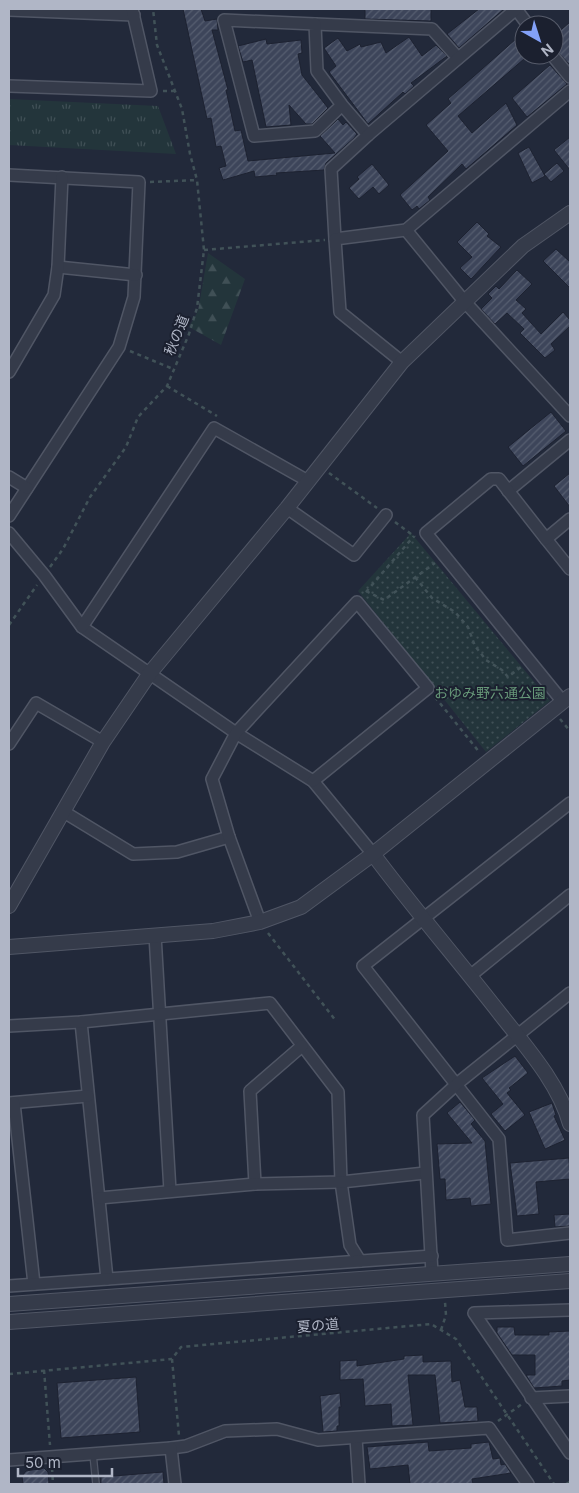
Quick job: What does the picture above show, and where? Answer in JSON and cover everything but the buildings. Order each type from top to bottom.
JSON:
[{"type":"street","points":[[402,362],[340,312],[331,169],[368,135],[516,9]]},
{"type":"street","points":[[9,10],[133,12],[152,91],[9,86]]},
{"type":"street","points":[[342,105],[315,131],[254,136],[224,20],[432,28],[458,58]]},
{"type":"street","points":[[315,24],[317,71],[342,105],[368,135]]},
{"type":"street","points":[[560,65],[570,78]]},
{"type":"street","points":[[335,239],[406,230],[570,91]]},
{"type":"street","points":[[9,175],[139,182],[134,297],[119,347],[9,516]]},
{"type":"street","points":[[9,372],[12,358],[54,295],[58,267],[62,177]]},
{"type":"street","points":[[9,906],[103,742],[150,673],[287,508],[402,362],[523,246],[570,213]]},
{"type":"street","points":[[406,230],[464,301],[570,416]]},
{"type":"street","points":[[58,267],[136,275]]},
{"type":"street","points":[[82,627],[214,428],[308,481]]},
{"type":"street","points":[[508,491],[570,440]]},
{"type":"street","points":[[9,477],[27,488]]},
{"type":"street","points":[[9,947],[213,931],[260,922],[301,907],[373,854],[566,699],[529,660],[426,533],[491,479],[499,479],[570,569]]},
{"type":"street","points":[[287,508],[354,555],[386,515]]},
{"type":"street","points":[[546,539],[570,519]]},
{"type":"street","points":[[9,533],[44,575],[82,627],[236,733],[313,781],[517,1036],[566,1102],[570,1124]]},
{"type":"street","points":[[260,922],[229,838],[212,779],[236,733],[357,602],[428,688],[313,781]]},
{"type":"street","points":[[9,744],[36,703],[103,742]]},
{"type":"street","points":[[570,803],[421,918],[363,966],[458,1083],[499,1139],[507,1240],[570,1233]]},
{"type":"street","points":[[64,812],[133,854],[177,852],[229,838]]},
{"type":"street","points":[[470,976],[570,895]]},
{"type":"street","points":[[155,935],[170,1191]]},
{"type":"street","points":[[432,1273],[423,1115],[458,1083],[570,993]]},
{"type":"street","points":[[9,1026],[81,1022],[270,1003],[338,1092],[341,1182],[350,1245],[360,1261]]},
{"type":"street","points":[[81,1022],[107,1279]]},
{"type":"street","points":[[255,1184],[250,1091],[302,1046]]},
{"type":"street","points":[[34,1284],[12,1103],[88,1096]]},
{"type":"street","points":[[99,1198],[255,1184],[341,1182],[426,1173]]},
{"type":"street","points":[[9,1286],[432,1256]]},
{"type":"street","points":[[9,1304],[570,1264]]},
{"type":"street","points":[[9,1322],[570,1281]]},
{"type":"street","points":[[570,1310],[474,1313],[570,1453]]},
{"type":"street","points":[[531,1398],[570,1396]]},
{"type":"street","points":[[9,1460],[176,1448],[225,1431],[277,1429],[318,1440],[489,1428],[528,1484]]},
{"type":"street","points":[[356,1438],[359,1484]]},
{"type":"street","points":[[175,1484],[176,1448]]},
{"type":"lane","points":[[93,1454],[96,1484]]},
{"type":"path","name":"秋の道","points":[[9,625],[62,549],[90,497],[126,447],[138,417],[167,386],[189,334],[197,308],[204,250],[197,180],[176,91],[157,45],[153,9]]},
{"type":"path","points":[[152,91],[176,91]]},
{"type":"path","points":[[139,182],[197,180]]},
{"type":"path","points":[[204,250],[335,239]]},
{"type":"path","points":[[119,347],[173,369]]},
{"type":"path","points":[[320,466],[418,540],[426,533]]},
{"type":"path","points":[[357,602],[414,536]]},
{"type":"path","points":[[366,591],[384,600],[444,556]]},
{"type":"path","points":[[415,578],[432,598],[455,612],[468,627],[475,646],[486,660],[502,670],[508,677],[529,660]]},
{"type":"path","points":[[428,688],[488,762]]},
{"type":"path","points":[[260,922],[336,1021]]},
{"type":"path","points":[[441,1330],[446,1315],[444,1290]]},
{"type":"path","name":"夏の道","points":[[9,1374],[172,1359],[181,1347],[431,1324],[456,1339],[554,1484]]},
{"type":"path","points":[[172,1359],[176,1448]]},
{"type":"path","points":[[44,1370],[53,1484]]},
{"type":"path","points":[[489,1428],[531,1398]]},
{"type":"path","points":[[566,1484],[570,1482]]},
{"type":"green space","points":[[9,99],[158,106],[176,154],[9,145]]},
{"type":"green space","points":[[208,253],[245,279],[221,345],[189,327],[198,311]]},
{"type":"green space","name":"おゆみ野六通公園","points":[[411,533],[550,701],[486,752],[358,591]]}]
